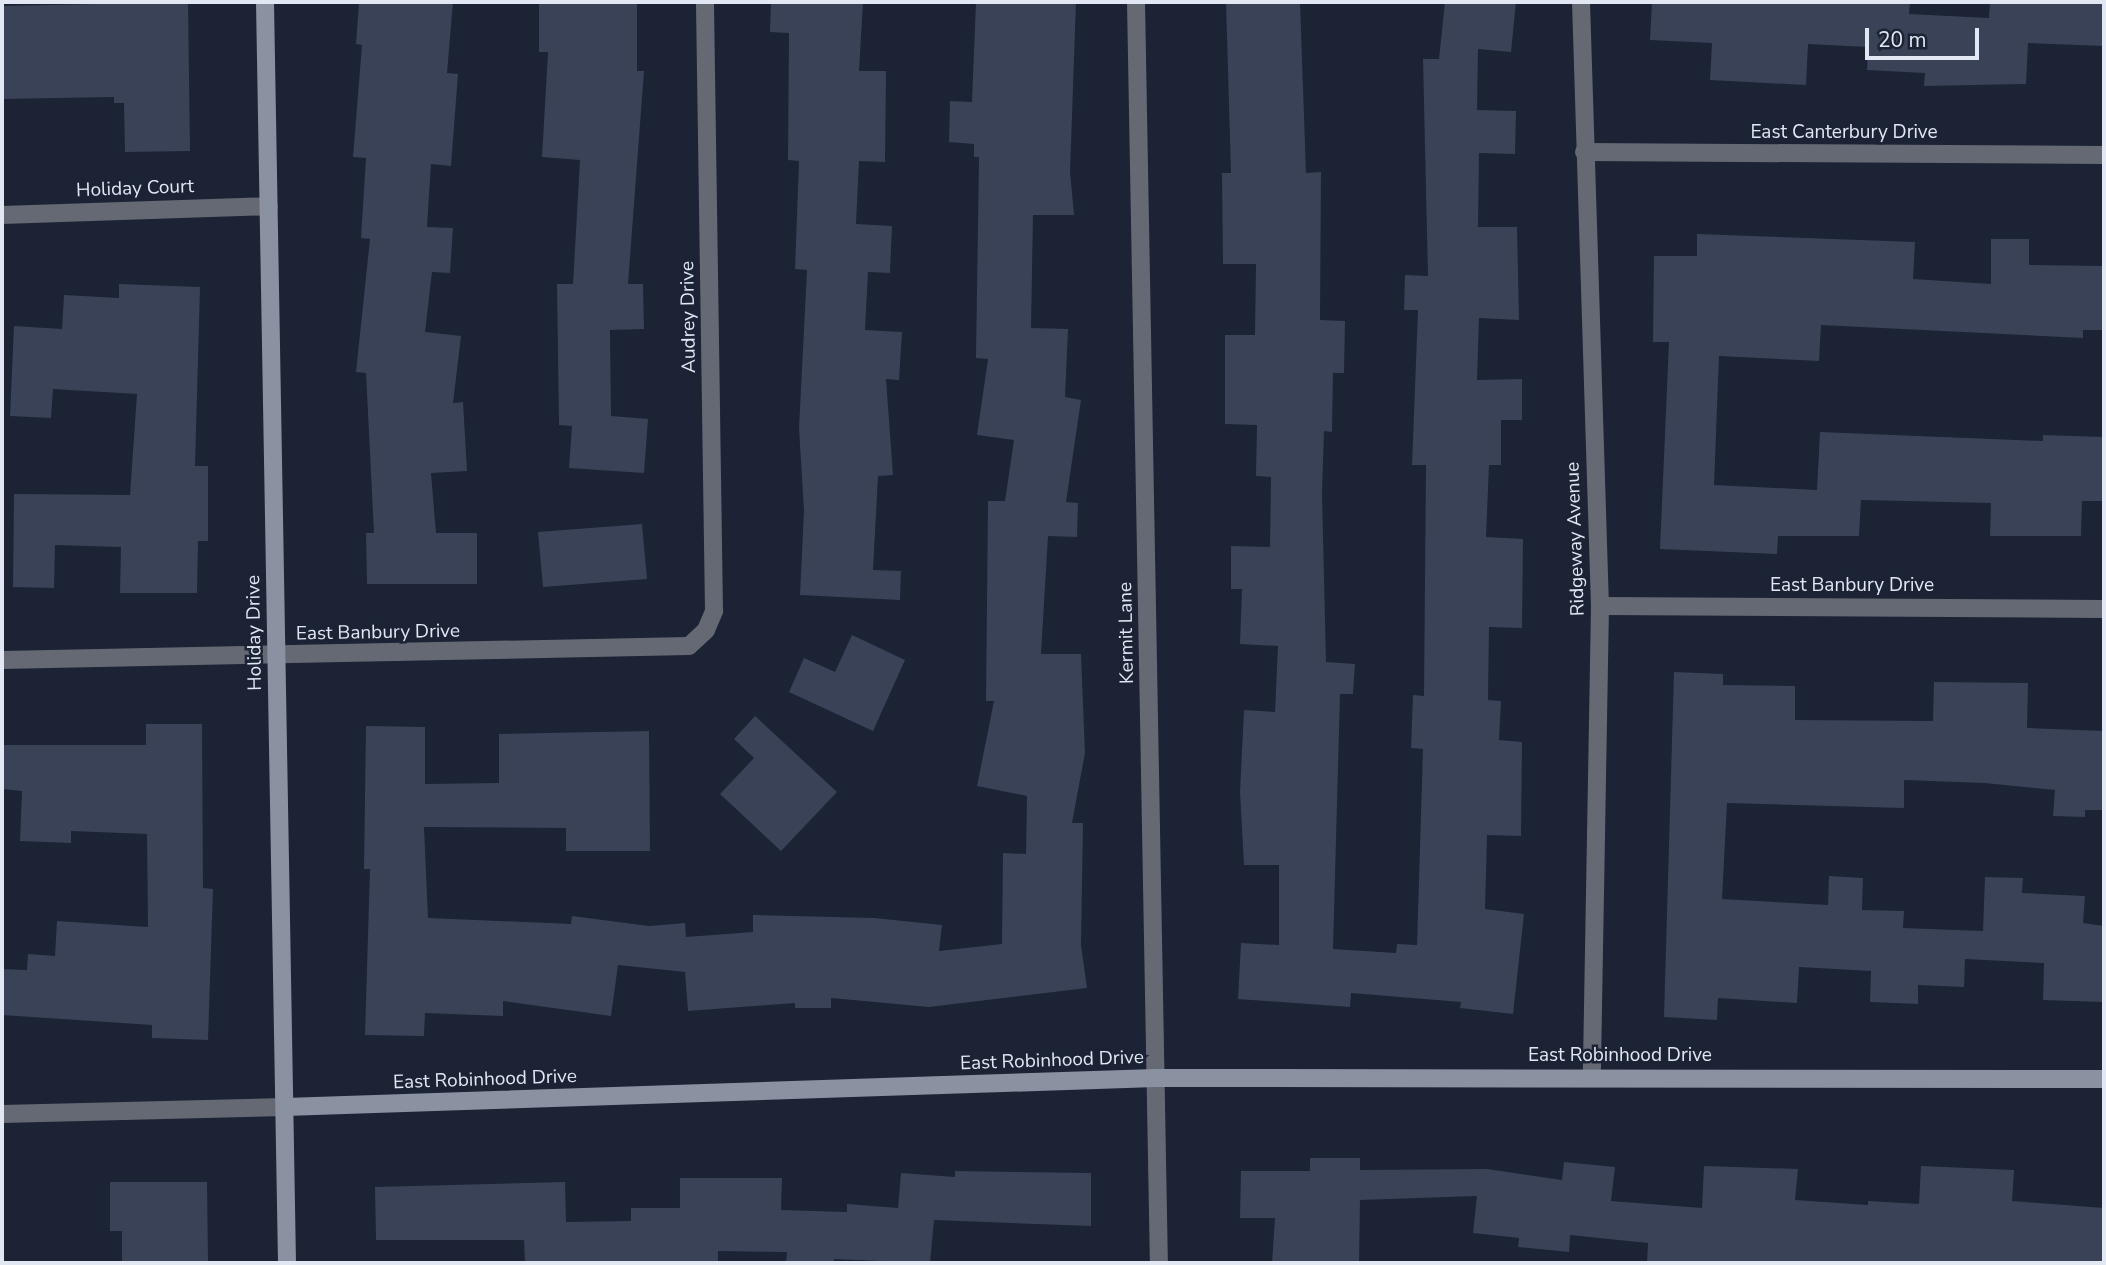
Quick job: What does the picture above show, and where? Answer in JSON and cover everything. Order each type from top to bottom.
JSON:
[{"type":"street","name":"Holiday Drive","points":[[265,2],[287,1263]]},
{"type":"street","name":"Audrey Drive","points":[[705,2],[714,611],[706,630]]},
{"type":"street","name":"Kermit Lane","points":[[1136,2],[1159,1263]]},
{"type":"street","name":"Ridgeway Avenue","points":[[1581,2],[1600,606],[1592,1076]]},
{"type":"street","name":"East Canterbury Drive","points":[[1584,152],[2104,155]]},
{"type":"street","name":"Holiday Court","points":[[2,215],[269,206]]},
{"type":"street","name":"East Banbury Drive","points":[[1600,606],[2104,609]]},
{"type":"street","name":"East Banbury Drive","points":[[2,660],[671,650],[689,646],[706,630]]},
{"type":"street","name":"East Robinhood Drive","points":[[2,1114],[1156,1078],[1592,1076],[2104,1079]]},
{"type":"building","points":[[188,2],[190,151],[125,152],[124,103],[114,103],[114,97],[2,99],[2,6]]},
{"type":"building","points":[[359,2],[453,2],[447,73],[458,74],[451,166],[431,164],[427,227],[453,228],[450,273],[432,272],[425,332],[461,336],[453,403],[463,402],[467,471],[431,473],[436,533],[477,533],[477,584],[367,584],[366,533],[374,533],[366,373],[356,372],[370,239],[361,238],[366,158],[353,157],[362,45],[356,44]]},
{"type":"building","points":[[539,2],[637,2],[637,71],[644,71],[628,284],[643,284],[644,329],[610,330],[611,416],[648,419],[644,473],[569,468],[572,426],[559,425],[557,284],[573,284],[580,160],[542,157],[548,52],[539,52]]},
{"type":"building","points":[[771,2],[863,2],[859,71],[886,71],[885,162],[859,161],[856,224],[892,226],[890,273],[868,272],[865,330],[902,332],[899,380],[886,379],[893,475],[878,476],[873,570],[901,571],[900,600],[800,595],[804,511],[799,428],[807,270],[795,269],[799,161],[788,160],[789,33],[770,32]]},
{"type":"building","points":[[976,2],[1076,2],[1070,172],[1074,215],[1033,215],[1031,328],[1068,329],[1065,397],[1081,400],[1066,502],[1078,503],[1077,537],[1048,536],[1041,654],[1081,654],[1085,753],[1072,823],[1083,823],[1081,945],[1087,988],[929,1007],[831,998],[831,1008],[795,1008],[795,1003],[688,1011],[685,972],[618,965],[611,1016],[503,1001],[503,1016],[425,1013],[424,1036],[365,1035],[370,869],[364,869],[366,726],[425,727],[425,784],[499,783],[499,734],[649,731],[650,851],[566,851],[566,828],[424,827],[428,918],[571,924],[572,916],[649,926],[685,923],[686,937],[753,932],[753,915],[874,918],[942,925],[939,951],[1002,944],[1003,853],[1026,854],[1027,796],[977,786],[994,701],[986,701],[988,501],[1005,501],[1014,440],[977,435],[988,359],[976,358],[979,157],[974,157],[974,144],[949,142],[950,101],[972,102]]},
{"type":"building","points":[[1226,2],[1300,2],[1306,173],[1321,172],[1320,320],[1345,321],[1344,373],[1333,373],[1332,432],[1324,431],[1322,493],[1326,662],[1355,664],[1353,694],[1340,694],[1333,949],[1396,953],[1397,944],[1417,945],[1423,749],[1411,748],[1413,695],[1424,696],[1426,465],[1412,465],[1418,310],[1404,310],[1405,275],[1428,276],[1423,59],[1439,59],[1445,2],[1516,2],[1511,52],[1478,49],[1477,110],[1516,111],[1515,154],[1479,153],[1478,227],[1517,227],[1519,320],[1479,318],[1477,380],[1522,379],[1522,420],[1501,420],[1501,465],[1489,465],[1486,537],[1523,539],[1522,628],[1489,627],[1488,700],[1501,701],[1499,740],[1522,742],[1521,836],[1487,835],[1485,909],[1524,914],[1513,1014],[1460,1008],[1461,1002],[1351,993],[1350,1007],[1238,999],[1241,943],[1279,945],[1279,865],[1244,865],[1240,792],[1244,710],[1275,712],[1278,646],[1240,644],[1242,589],[1231,589],[1231,546],[1270,547],[1271,477],[1256,476],[1257,425],[1225,424],[1225,335],[1255,335],[1256,264],[1223,264],[1222,173],[1231,173]]},
{"type":"building","points":[[1652,2],[1910,2],[1909,14],[1989,18],[1990,2],[2104,2],[2104,46],[2028,43],[2026,84],[1924,86],[1925,73],[1867,70],[1868,47],[1808,44],[1806,85],[1710,80],[1712,43],[1650,40]]},
{"type":"building","points":[[1697,234],[1915,242],[1913,279],[1991,284],[1991,239],[2029,239],[2029,265],[2104,266],[2104,330],[2083,330],[2083,338],[1821,325],[1819,361],[1719,356],[1714,485],[1817,490],[1820,432],[2043,441],[2043,435],[2104,437],[2104,501],[2082,501],[2081,536],[1990,536],[1991,503],[1861,500],[1859,536],[1778,536],[1777,554],[1660,549],[1669,342],[1653,342],[1654,256],[1697,256]]},
{"type":"building","points":[[119,284],[200,287],[195,466],[208,466],[208,541],[198,541],[197,593],[120,593],[121,547],[55,545],[54,588],[13,587],[14,494],[130,495],[137,394],[53,389],[51,418],[10,416],[14,326],[62,329],[64,295],[119,298]]},
{"type":"building","points":[[642,524],[647,579],[543,587],[538,532]]},
{"type":"building","points":[[852,635],[905,660],[873,731],[789,692],[804,658],[835,672]]},
{"type":"building","points":[[1674,672],[1723,674],[1723,685],[1795,686],[1795,720],[1933,721],[1934,682],[2028,683],[2027,728],[2104,731],[2104,810],[2085,810],[2085,817],[2053,816],[2055,790],[1985,783],[1904,780],[1904,808],[1727,803],[1722,899],[1828,905],[1829,876],[1863,878],[1862,910],[1904,911],[1903,928],[1983,931],[1985,877],[2023,878],[2022,893],[2085,896],[2083,923],[2104,926],[2104,1002],[2043,1000],[2044,963],[1965,959],[1964,987],[1918,985],[1918,1004],[1870,1002],[1871,971],[1799,967],[1797,1003],[1718,998],[1717,1020],[1664,1017]]},
{"type":"building","points":[[755,716],[837,792],[781,851],[720,794],[754,758],[734,739]]},
{"type":"building","points":[[146,724],[202,724],[203,888],[213,889],[208,1040],[152,1038],[152,1025],[2,1015],[2,969],[27,970],[28,954],[55,956],[57,921],[148,927],[147,834],[71,831],[71,843],[20,841],[22,791],[2,789],[2,745],[146,745]]},
{"type":"building","points":[[1310,1158],[1360,1158],[1360,1170],[1487,1169],[1562,1180],[1564,1162],[1615,1167],[1611,1201],[1702,1208],[1704,1166],[1798,1169],[1795,1200],[1868,1205],[1868,1201],[1919,1204],[1921,1166],[2014,1170],[2012,1201],[2104,1208],[2104,1263],[1647,1263],[1648,1243],[1570,1235],[1569,1252],[1518,1247],[1519,1238],[1473,1233],[1477,1196],[1360,1200],[1359,1263],[1272,1263],[1275,1218],[1240,1218],[1241,1171],[1310,1171]]},
{"type":"building","points":[[955,1171],[1091,1173],[1091,1226],[934,1220],[930,1263],[834,1259],[834,1263],[786,1263],[787,1252],[718,1251],[718,1263],[525,1263],[524,1240],[376,1240],[375,1187],[565,1182],[566,1222],[631,1221],[631,1208],[680,1208],[680,1178],[782,1178],[781,1210],[847,1212],[847,1204],[898,1208],[901,1173],[955,1177]]},
{"type":"building","points":[[110,1182],[207,1182],[208,1263],[122,1263],[122,1231],[110,1231]]}]
